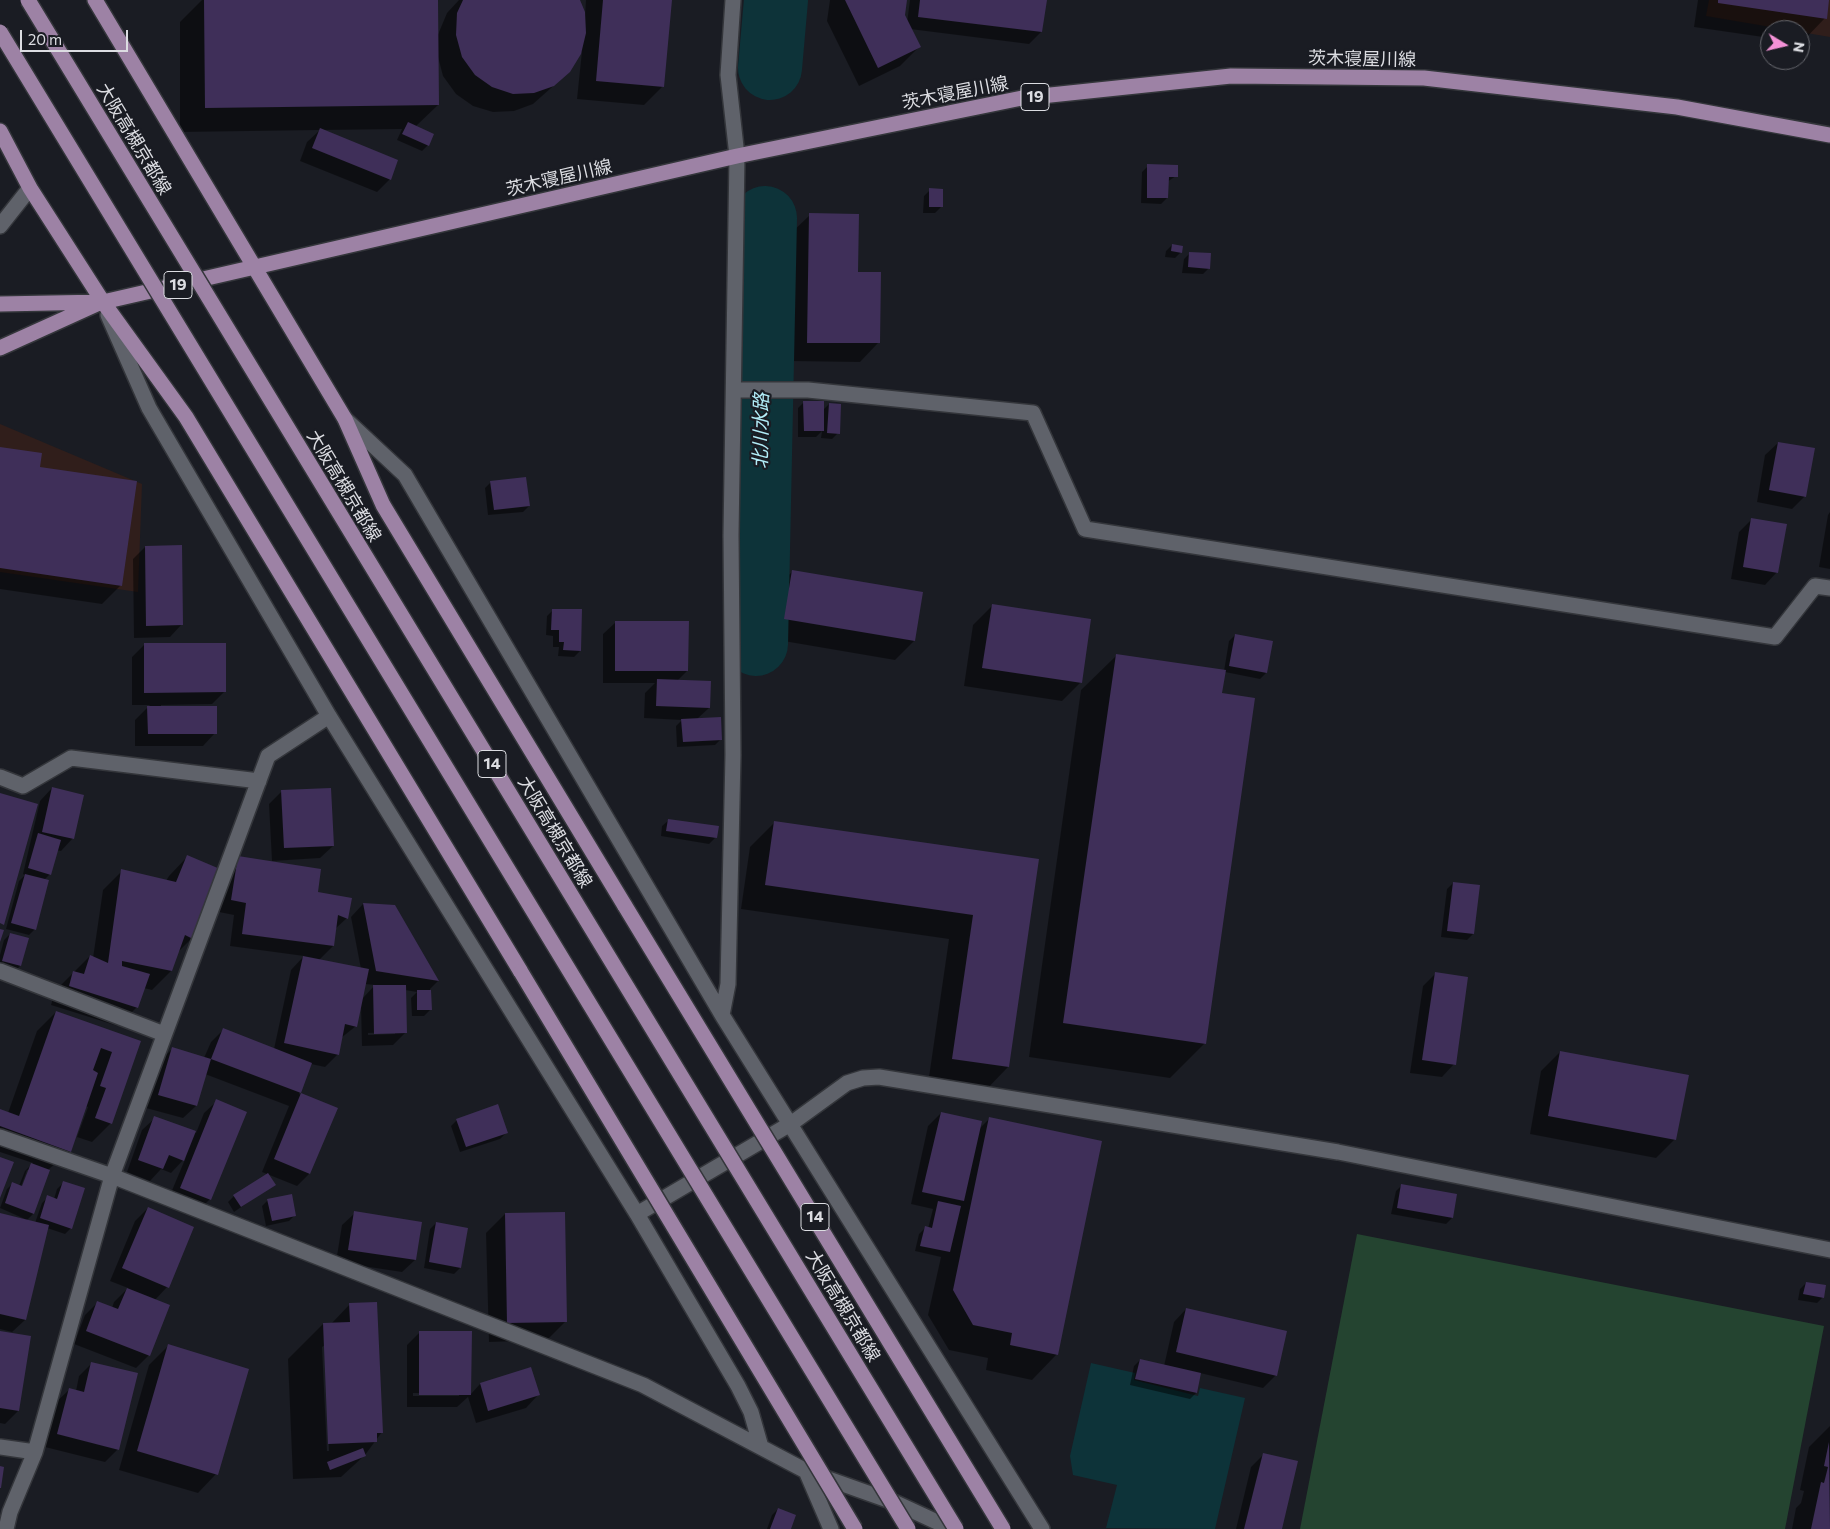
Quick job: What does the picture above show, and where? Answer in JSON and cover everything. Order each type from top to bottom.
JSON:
[{"type":"main road","name":"大阪高槻京都線","points":[[28,0],[956,1529]]},
{"type":"main road","points":[[95,0],[253,268]]},
{"type":"main road","name":"14","points":[[0,32],[908,1529]]},
{"type":"main road","name":"茨木寝屋川線","points":[[0,304],[102,302],[737,156],[1022,98],[1231,76],[1424,78],[1677,107],[1830,136]]},
{"type":"main road","points":[[0,132],[30,188],[102,302],[186,417],[855,1529]]},
{"type":"main road","name":"14","points":[[253,268],[345,419],[383,505],[1003,1529]]},
{"type":"main road","name":"茨木寝屋川線","points":[[0,348],[102,302]]},
{"type":"street","points":[[722,1014],[728,984],[733,755],[731,535],[737,156],[728,75],[733,0]]},
{"type":"street","points":[[0,226],[30,188]]},
{"type":"street","points":[[102,302],[149,408],[329,716],[637,1214],[738,1386],[751,1412],[761,1447]]},
{"type":"street","points":[[734,390],[785,389],[1033,413],[1085,530],[1775,637],[1815,586],[1830,588]]},
{"type":"street","points":[[345,419],[405,475],[722,1014],[792,1123],[1042,1529]]},
{"type":"street","points":[[6,1529],[10,1512],[35,1452],[112,1176],[268,756],[329,716]]},
{"type":"street","points":[[0,777],[23,786],[71,758],[259,781]]},
{"type":"street","points":[[0,971],[164,1034]]},
{"type":"street","points":[[637,1214],[792,1123],[847,1083],[863,1078],[880,1077],[1338,1152],[1830,1250]]},
{"type":"street","points":[[0,1137],[112,1176],[643,1385],[806,1471],[896,1503],[952,1529]]},
{"type":"street","points":[[0,1447],[35,1452]]},
{"type":"street","points":[[806,1471],[831,1529]]},
{"type":"shaded area","points":[[1709,0],[1830,0],[1830,37],[1810,34],[1810,20],[1760,20],[1760,25],[1706,16]]},
{"type":"shaded area","points":[[0,424],[142,484],[138,592],[0,572]]},
{"type":"green space","points":[[1357,1234],[1824,1326],[1785,1529],[1300,1529]]},
{"type":"water","points":[[1091,1363],[1135,1373],[1134,1380],[1198,1396],[1200,1388],[1245,1398],[1215,1529],[1106,1528],[1117,1485],[1073,1475],[1070,1456]]},
{"type":"building","points":[[204,0],[438,0],[439,105],[205,108]]},
{"type":"building","points":[[463,0],[580,0],[585,12],[586,33],[581,54],[570,72],[554,86],[534,93],[513,94],[492,87],[475,75],[462,57],[456,35],[457,13]]},
{"type":"building","points":[[603,0],[672,0],[664,87],[596,81]]},
{"type":"building","points":[[845,0],[907,0],[905,15],[921,47],[878,68]]},
{"type":"building","points":[[920,0],[1047,0],[1042,32],[918,17]]},
{"type":"building","points":[[1718,0],[1829,0],[1827,19],[1718,3]]},
{"type":"building","points":[[408,122],[434,134],[429,146],[402,134]]},
{"type":"building","points":[[320,128],[398,160],[391,180],[312,148]]},
{"type":"building","points":[[1147,164],[1178,165],[1178,177],[1169,177],[1168,198],[1147,198]]},
{"type":"building","points":[[929,188],[943,189],[943,207],[929,207]]},
{"type":"building","points":[[809,213],[859,214],[858,272],[881,272],[880,343],[807,343]]},
{"type":"building","points":[[1172,244],[1183,246],[1182,253],[1171,251]]},
{"type":"building","points":[[1189,252],[1211,253],[1210,269],[1188,267]]},
{"type":"building","points":[[803,401],[824,401],[824,431],[804,431]]},
{"type":"building","points":[[829,403],[841,404],[840,434],[827,433]]},
{"type":"building","points":[[1778,442],[1815,448],[1806,497],[1769,490]]},
{"type":"building","points":[[0,447],[42,453],[40,467],[137,481],[122,586],[0,568]]},
{"type":"building","points":[[526,477],[530,506],[494,510],[490,481]]},
{"type":"building","points":[[1751,518],[1787,524],[1778,573],[1743,567]]},
{"type":"building","points":[[182,545],[183,625],[146,626],[145,546]]},
{"type":"building","points":[[792,570],[923,592],[915,641],[784,619]]},
{"type":"building","points":[[992,604],[1091,619],[1082,683],[982,668]]},
{"type":"building","points":[[552,609],[582,609],[581,651],[563,650],[564,642],[559,642],[559,630],[551,630]]},
{"type":"building","points":[[615,621],[689,621],[688,671],[615,671]]},
{"type":"building","points":[[1235,634],[1273,641],[1267,673],[1229,666]]},
{"type":"building","points":[[144,643],[226,643],[226,692],[144,693]]},
{"type":"building","points":[[1116,654],[1226,670],[1222,693],[1255,698],[1206,1044],[1063,1023]]},
{"type":"building","points":[[657,679],[711,681],[710,708],[656,706]]},
{"type":"building","points":[[147,706],[217,706],[217,734],[148,734]]},
{"type":"building","points":[[721,717],[722,740],[683,742],[681,719]]},
{"type":"building","points":[[52,787],[84,795],[74,839],[42,832]]},
{"type":"building","points":[[331,788],[334,846],[284,848],[281,790]]},
{"type":"building","points":[[0,793],[38,804],[4,925],[0,923]]},
{"type":"building","points":[[668,819],[719,826],[717,838],[666,831]]},
{"type":"building","points":[[774,821],[1039,859],[1009,1067],[952,1059],[973,915],[765,885]]},
{"type":"building","points":[[38,833],[61,840],[51,875],[28,868]]},
{"type":"building","points":[[187,855],[220,869],[193,939],[185,935],[172,971],[122,961],[122,966],[150,974],[138,1008],[69,986],[73,971],[84,974],[90,955],[108,963],[121,869],[176,882]]},
{"type":"building","points":[[238,856],[321,869],[318,892],[352,898],[348,919],[338,915],[334,946],[242,934],[246,903],[231,900]]},
{"type":"building","points":[[25,874],[49,880],[36,930],[11,923]]},
{"type":"building","points":[[1453,882],[1480,885],[1474,934],[1447,931]]},
{"type":"building","points":[[363,903],[395,905],[439,981],[376,971]]},
{"type":"building","points":[[0,929],[4,930],[0,942]]},
{"type":"building","points":[[10,933],[29,938],[21,966],[2,961]]},
{"type":"building","points":[[303,956],[369,969],[357,1027],[345,1024],[339,1055],[284,1043]]},
{"type":"building","points":[[1435,972],[1468,977],[1456,1065],[1422,1060]]},
{"type":"building","points":[[373,985],[406,985],[407,1033],[374,1034]]},
{"type":"building","points":[[417,990],[431,990],[432,1010],[417,1010]]},
{"type":"building","points":[[56,1011],[141,1041],[112,1124],[95,1118],[106,1088],[100,1086],[112,1052],[101,1048],[93,1070],[98,1073],[71,1152],[0,1126],[0,1109],[19,1116]]},
{"type":"building","points":[[223,1028],[312,1063],[301,1093],[211,1059]]},
{"type":"building","points":[[172,1047],[211,1059],[197,1106],[158,1095]]},
{"type":"building","points":[[1560,1051],[1689,1075],[1676,1140],[1548,1116]]},
{"type":"building","points":[[301,1093],[338,1108],[310,1174],[274,1159]]},
{"type":"building","points":[[216,1099],[247,1112],[211,1200],[180,1188]]},
{"type":"building","points":[[498,1104],[508,1133],[466,1147],[456,1119]]},
{"type":"building","points":[[941,1112],[982,1121],[964,1201],[922,1192]]},
{"type":"building","points":[[154,1116],[196,1131],[184,1161],[169,1155],[163,1169],[138,1160]]},
{"type":"building","points":[[989,1117],[1102,1141],[1058,1355],[1010,1345],[1012,1333],[973,1325],[953,1290]]},
{"type":"building","points":[[0,1157],[14,1162],[0,1198]]},
{"type":"building","points":[[31,1163],[50,1170],[34,1214],[5,1203],[12,1182],[22,1186]]},
{"type":"building","points":[[268,1173],[276,1185],[241,1207],[233,1195]]},
{"type":"building","points":[[63,1181],[85,1188],[72,1229],[40,1218],[47,1195],[57,1199]]},
{"type":"building","points":[[1401,1184],[1457,1194],[1453,1218],[1397,1208]]},
{"type":"building","points":[[292,1194],[296,1216],[272,1221],[267,1199]]},
{"type":"building","points":[[938,1201],[961,1206],[950,1252],[920,1246],[925,1226],[932,1228]]},
{"type":"building","points":[[148,1207],[194,1227],[169,1288],[122,1268]]},
{"type":"building","points":[[354,1211],[422,1222],[416,1260],[348,1250]]},
{"type":"building","points":[[565,1212],[567,1322],[507,1323],[505,1213]]},
{"type":"building","points":[[0,1213],[49,1225],[26,1320],[0,1314]]},
{"type":"building","points":[[436,1222],[468,1228],[461,1268],[429,1262]]},
{"type":"building","points":[[1806,1282],[1826,1285],[1824,1298],[1803,1294]]},
{"type":"building","points":[[127,1288],[170,1305],[150,1356],[86,1331],[97,1301],[118,1309]]},
{"type":"building","points":[[377,1302],[383,1433],[377,1433],[377,1442],[328,1444],[323,1323],[350,1322],[349,1303]]},
{"type":"building","points":[[1186,1308],[1287,1331],[1277,1376],[1176,1352]]},
{"type":"building","points":[[0,1331],[31,1336],[19,1411],[0,1408]]},
{"type":"building","points":[[419,1331],[472,1331],[471,1395],[419,1395]]},
{"type":"building","points":[[168,1344],[249,1369],[218,1475],[137,1451]]},
{"type":"building","points":[[1140,1359],[1201,1373],[1197,1393],[1135,1379]]},
{"type":"building","points":[[91,1362],[138,1373],[119,1450],[57,1434],[69,1388],[84,1392]]},
{"type":"building","points":[[531,1367],[540,1395],[488,1411],[480,1383]]},
{"type":"building","points":[[1829,1442],[1830,1529],[1811,1529],[1821,1482],[1824,1483],[1828,1467],[1824,1466]]},
{"type":"building","points":[[363,1448],[366,1456],[330,1470],[327,1462]]},
{"type":"building","points":[[1263,1453],[1298,1461],[1282,1529],[1244,1529]]},
{"type":"building","points":[[0,1466],[4,1467],[1,1488],[0,1488]]},
{"type":"building","points":[[778,1508],[796,1515],[791,1529],[770,1529]]},
{"type":"waterway","name":"北川水路","points":[[770,68],[776,0]]},
{"type":"waterway","name":"北川水路","points":[[756,644],[765,218]]}]
